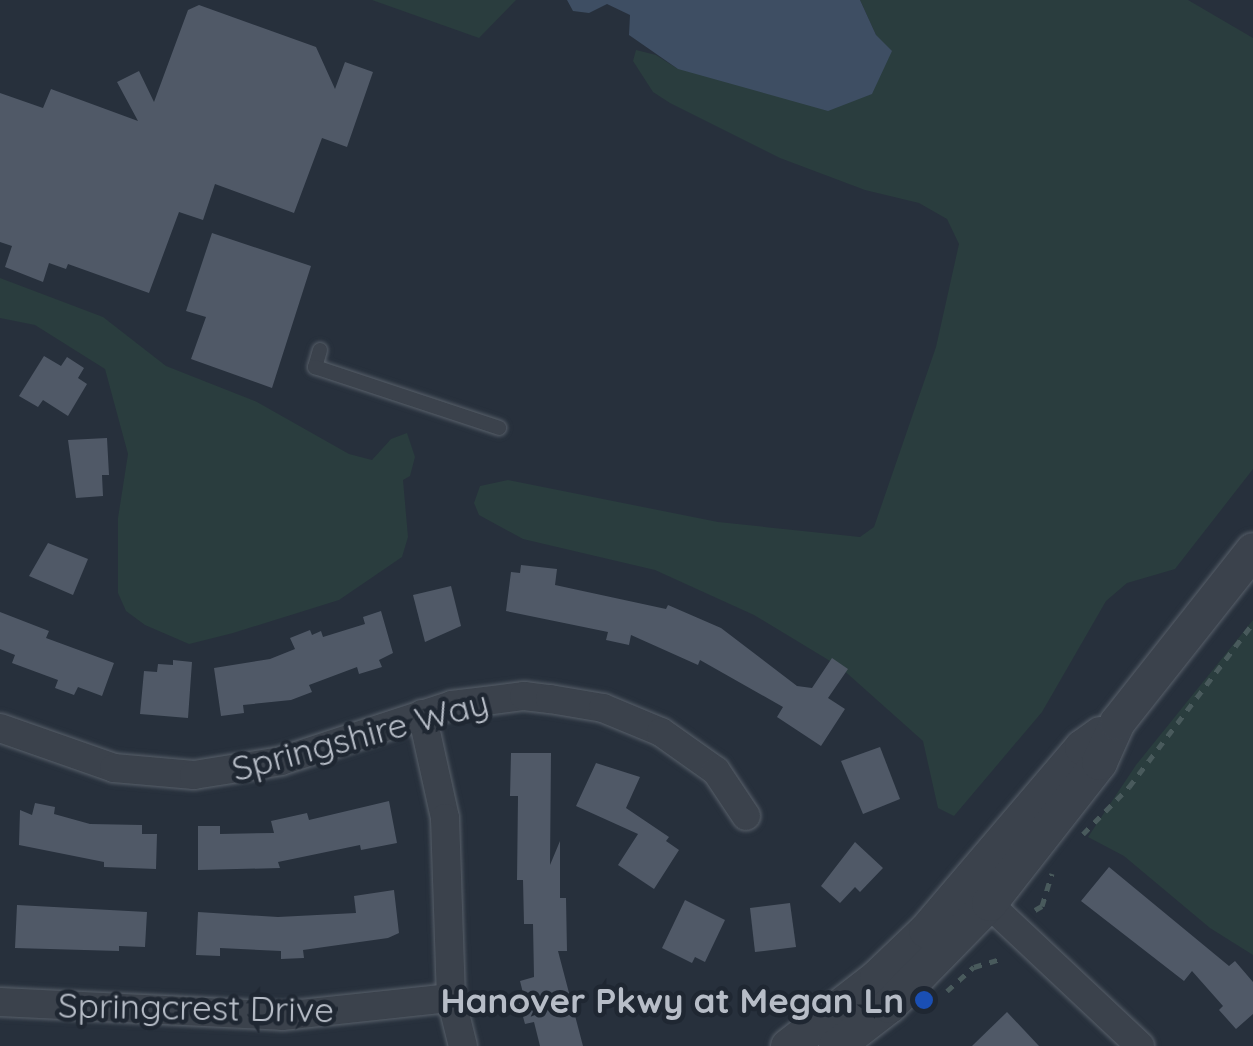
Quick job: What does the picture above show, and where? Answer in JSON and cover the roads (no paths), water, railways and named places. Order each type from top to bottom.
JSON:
[{"type":"street","points":[[836,1046],[889,1005],[978,894],[1099,762],[1117,722],[1253,550]]},
{"type":"street","name":"Springshire Way","points":[[0,728],[114,768],[194,775],[281,761],[422,714],[481,699],[524,696],[604,708],[662,732],[708,764],[746,816]]},
{"type":"street","points":[[422,714],[445,818],[451,998],[464,1046]]},
{"type":"street","points":[[978,894],[1129,1042]]},
{"type":"street","points":[[788,1046],[978,894]]},
{"type":"street","name":"Springcrest Drive","points":[[0,1002],[282,1016],[451,998]]},
{"type":"lane","points":[[320,350],[315,366],[499,428]]},
{"type":"water","points":[[567,0],[860,0],[876,35],[892,51],[872,94],[828,111],[678,69],[629,35],[630,15],[607,4],[589,13],[573,11]]},
{"type":"place","name":"Hanover Pkwy at Megan Ln","points":[[924,1000]]}]
